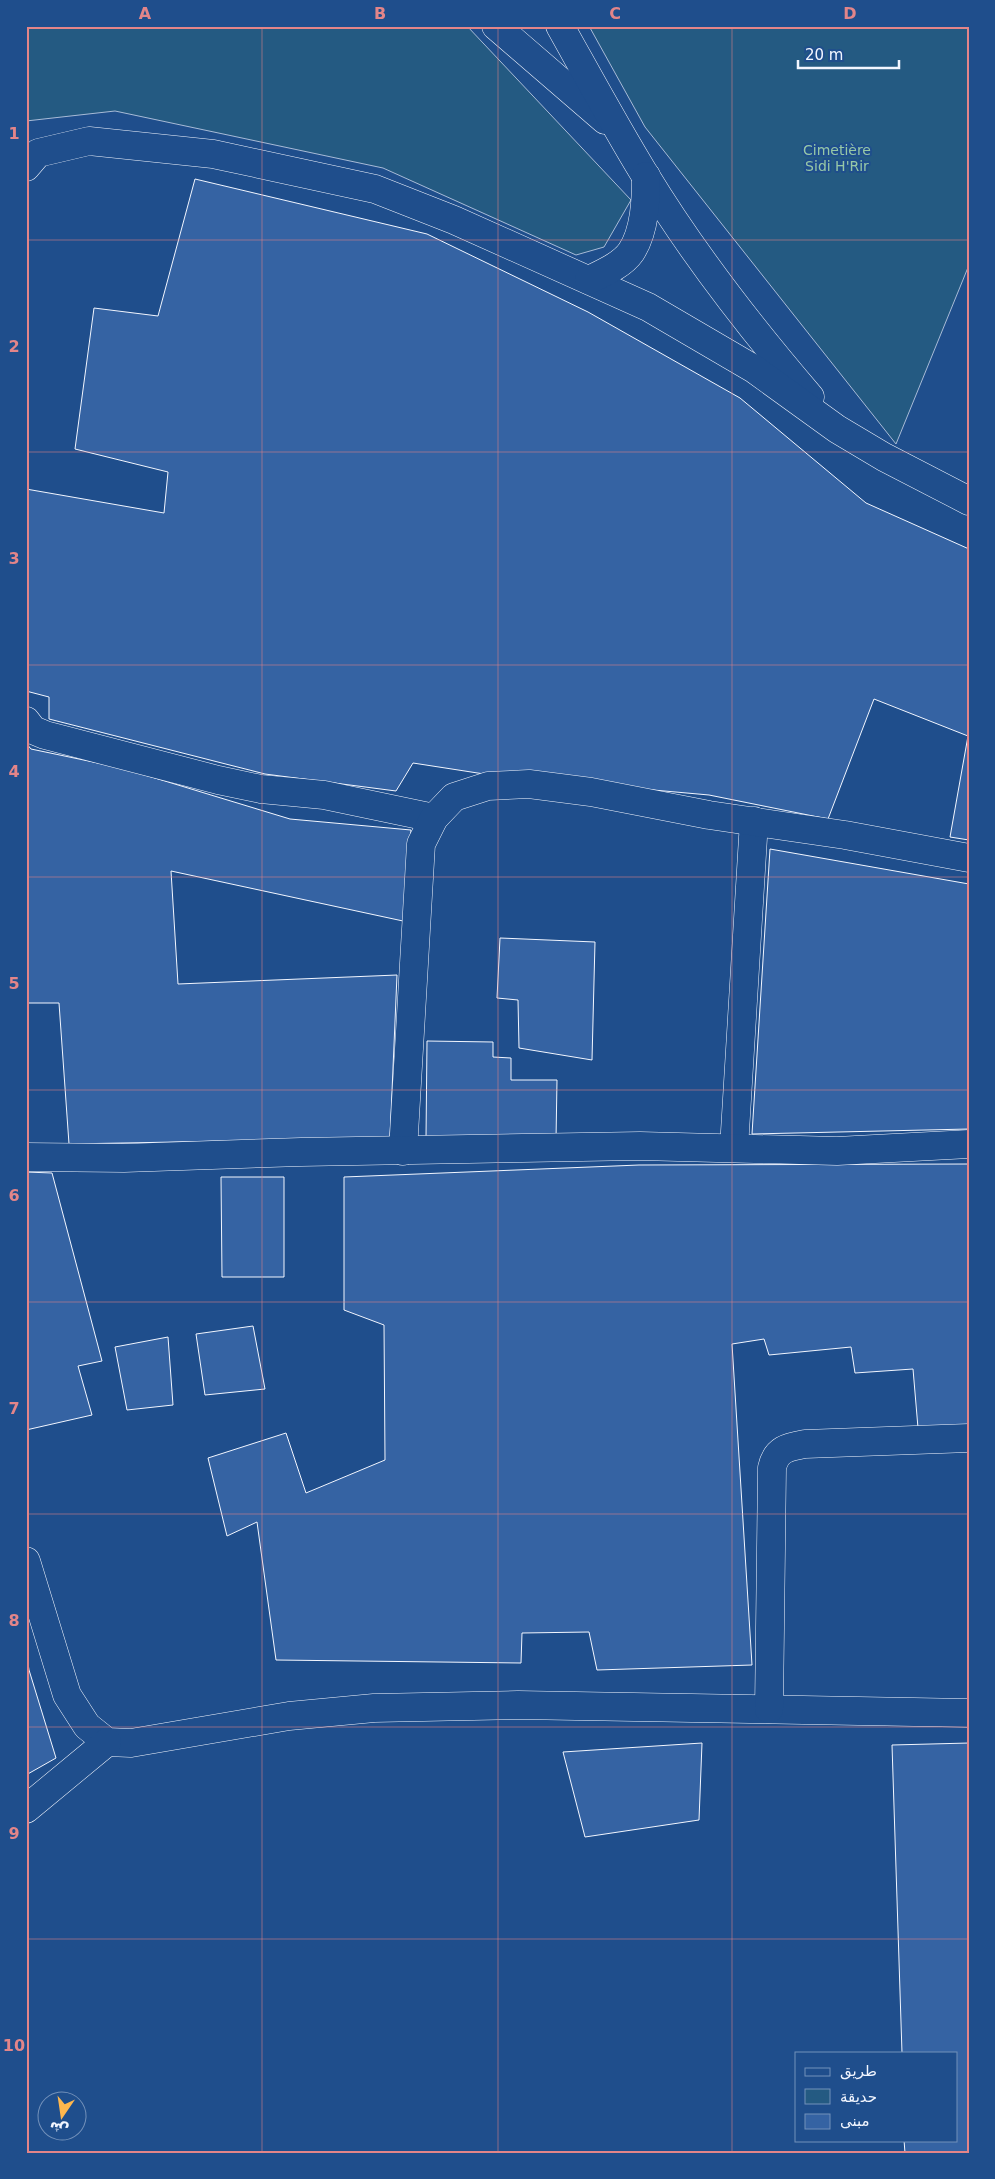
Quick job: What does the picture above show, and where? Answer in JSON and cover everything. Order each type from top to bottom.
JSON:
[{"type":"street","points":[[496,26],[619,132]]},
{"type":"street","points":[[560,26],[619,132],[695,250],[759,337],[837,429]]},
{"type":"street","points":[[30,157],[89,141],[213,154],[375,189],[454,220],[648,308],[754,369],[837,429],[884,457],[969,501]]},
{"type":"street","points":[[589,280],[610,270],[630,253],[639,233],[646,198],[646,176]]},
{"type":"street","points":[[26,721],[33,730],[45,735],[218,780],[261,789],[324,795],[434,818]]},
{"type":"street","points":[[403,1151],[421,844],[434,818],[454,797],[488,786],[530,784],[591,792],[708,815],[845,835],[969,858]]},
{"type":"street","points":[[734,1148],[754,821]]},
{"type":"street","points":[[26,1157],[124,1158],[640,1146],[837,1151],[969,1144]]},
{"type":"street","points":[[768,1709],[772,1468],[774,1458],[786,1447],[805,1444],[969,1438]]},
{"type":"street","points":[[26,1561],[68,1695],[87,1726],[107,1742],[131,1743],[289,1716],[374,1708],[518,1705],[969,1713]]},
{"type":"street","points":[[26,1809],[107,1742]]},
{"type":"green space","points":[[26,26],[467,26],[631,200],[604,247],[576,255],[383,168],[115,111],[26,121]]},
{"type":"green space","name":"Cimetière Sidi H'Rir","points":[[589,26],[969,26],[969,265],[896,444],[645,127]]},
{"type":"building","points":[[195,179],[427,234],[588,312],[740,398],[866,503],[969,549],[969,840],[950,837],[968,736],[874,699],[828,819],[709,795],[497,776],[413,763],[396,791],[265,774],[49,719],[49,697],[26,691],[26,489],[164,513],[168,472],[75,449],[94,308],[158,316]]},
{"type":"building","points":[[26,743],[31,749],[122,768],[290,819],[411,830],[403,921],[171,871],[178,984],[397,975],[390,1138],[69,1144],[59,1003],[26,1003]]},
{"type":"building","points":[[770,849],[969,884],[969,1129],[752,1134]]},
{"type":"building","points":[[500,938],[595,942],[592,1060],[519,1048],[518,1000],[497,998]]},
{"type":"building","points":[[427,1041],[493,1042],[493,1057],[511,1058],[511,1080],[557,1080],[556,1140],[426,1138]]},
{"type":"building","points":[[969,1164],[969,1427],[918,1428],[913,1369],[855,1373],[851,1347],[769,1355],[764,1339],[732,1344],[752,1665],[597,1670],[589,1632],[522,1633],[521,1663],[276,1660],[257,1522],[227,1536],[208,1458],[286,1433],[306,1493],[385,1460],[384,1325],[344,1310],[344,1177],[639,1165]]},
{"type":"building","points":[[26,1172],[52,1173],[102,1361],[78,1366],[92,1415],[26,1430]]},
{"type":"building","points":[[221,1177],[284,1177],[284,1277],[222,1277]]},
{"type":"building","points":[[253,1326],[265,1389],[205,1395],[196,1334]]},
{"type":"building","points":[[168,1337],[173,1405],[127,1410],[115,1347]]},
{"type":"building","points":[[26,1651],[29,1670],[56,1758],[26,1775]]},
{"type":"building","points":[[702,1743],[699,1820],[585,1837],[563,1752]]},
{"type":"building","points":[[969,1743],[969,2153],[905,2153],[904,2142],[958,2142],[958,2052],[902,2052],[892,1745]]}]
